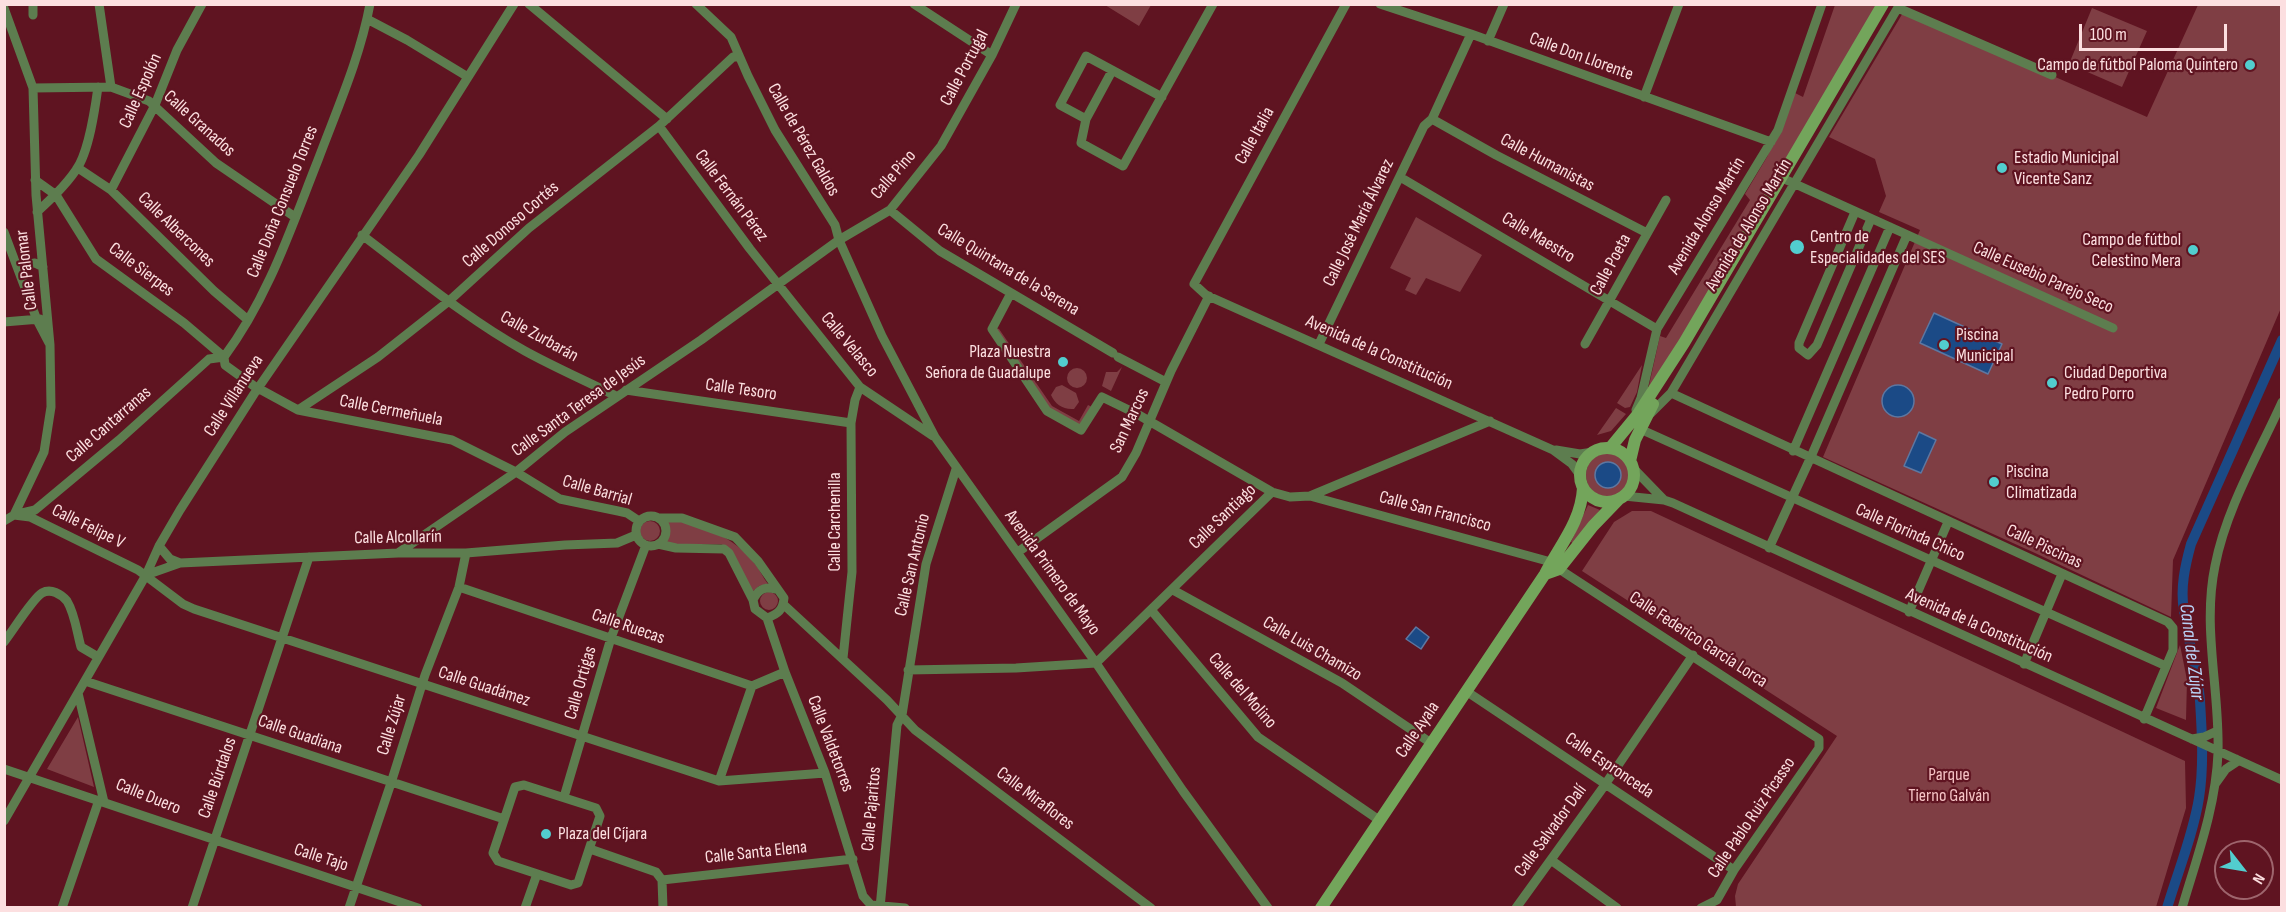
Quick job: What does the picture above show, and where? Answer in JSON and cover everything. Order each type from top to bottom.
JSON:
[{"type":"main road","name":"Avenida de Alonso Martín","points":[[1631,464],[1641,421],[1684,343],[1883,4]]},
{"type":"main road","name":"Avenida de Alonso Martín","points":[[1614,445],[1641,421]]},
{"type":"main road","points":[[1555,565],[1576,522],[1582,502],[1581,466],[1593,452],[1614,445],[1631,464],[1632,483],[1621,498],[1603,502],[1595,499],[1583,488]]},
{"type":"main road","name":"Calle Ayala","points":[[1321,908],[1545,574],[1621,498]]},
{"type":"street","points":[[33,4],[33,15]]},
{"type":"street","points":[[99,4],[111,87]]},
{"type":"street","name":"Calle Espolón","points":[[111,190],[155,105],[177,50],[202,4]]},
{"type":"street","name":"Calle Doña Consuelo Torres","points":[[224,357],[248,320],[274,272],[355,61],[370,4]]},
{"type":"street","name":"Calle Villanueva","points":[[4,821],[146,575],[159,546],[258,388],[419,155],[514,4]]},
{"type":"street","points":[[529,4],[667,119]]},
{"type":"street","name":"Calle de Pérez Galdos","points":[[696,4],[729,33],[775,130],[835,225],[839,240]]},
{"type":"street","points":[[914,4],[992,55]]},
{"type":"street","name":"Calle Portugal","points":[[941,146],[992,55],[1017,4]]},
{"type":"street","points":[[1112,71],[1086,119],[1081,143],[1123,165],[1213,4]]},
{"type":"street","name":"Calle Italia","points":[[1194,284],[1346,4]]},
{"type":"street","name":"Calle Don Llorente","points":[[1380,4],[1471,34],[1771,142]]},
{"type":"street","points":[[1488,41],[1504,4]]},
{"type":"street","points":[[1644,97],[1679,4]]},
{"type":"street","name":"Avenida Alonso Martín","points":[[1614,445],[1638,406],[1658,329],[1771,142],[1783,118],[1822,4]]},
{"type":"street","points":[[1899,6],[2052,75]]},
{"type":"street","name":"Avenida de Alonso Martín","points":[[1641,421],[1671,393],[1899,6]]},
{"type":"street","name":"Calle Palomar","points":[[4,8],[33,88],[37,212],[50,345],[51,406],[44,452],[14,515]]},
{"type":"street","points":[[367,19],[468,77]]},
{"type":"street","name":"Calle José María Álvarez","points":[[1319,344],[1424,126],[1432,119],[1471,34]]},
{"type":"street","name":"Calle Donoso Cortés","points":[[298,410],[378,357],[449,301],[529,228],[659,126],[734,57],[739,56]]},
{"type":"street","points":[[1086,119],[1060,105],[1086,56],[1162,97]]},
{"type":"street","points":[[37,212],[56,195],[78,168],[93,121],[98,87]]},
{"type":"street","name":"Calle Granados","points":[[33,88],[111,87],[155,105],[216,163],[295,217]]},
{"type":"street","name":"Calle Humanistas","points":[[1432,119],[1496,155],[1647,233]]},
{"type":"street","name":"Calle Fernán Pérez","points":[[659,126],[778,284]]},
{"type":"street","name":"Calle Pino","points":[[778,284],[839,240],[890,210],[941,146]]},
{"type":"street","name":"Calle Albercones","points":[[78,168],[111,190],[214,291],[248,320]]},
{"type":"street","name":"Calle Maestro","points":[[1400,177],[1658,329]]},
{"type":"street","name":"Calle Eusebio Parejo Seco","points":[[1782,178],[2113,328]]},
{"type":"street","points":[[35,180],[56,195]]},
{"type":"street","name":"Calle Sierpes","points":[[56,195],[96,259],[184,323],[224,357]]},
{"type":"street","name":"Calle Poeta","points":[[1585,344],[1666,200]]},
{"type":"street","name":"Calle Quintana de la Serena","points":[[890,210],[940,251],[1166,382]]},
{"type":"street","points":[[1855,212],[1799,343],[1799,348],[1808,355],[1817,345],[1871,219]]},
{"type":"street","points":[[1793,451],[1890,227]]},
{"type":"street","points":[[4,232],[37,320],[50,345]]},
{"type":"street","points":[[1769,548],[1907,235]]},
{"type":"street","name":"Calle Zurbarán","points":[[362,236],[449,301],[524,350],[616,396]]},
{"type":"street","name":"Avenida Primero de Mayo","points":[[839,240],[882,336],[935,437],[1096,663],[1183,791],[1268,908]]},
{"type":"street","points":[[22,278],[29,264],[35,263],[43,267]]},
{"type":"street","points":[[22,278],[33,285],[44,280]]},
{"type":"street","name":"Calle Velasco","points":[[778,284],[860,387],[935,437]]},
{"type":"street","name":"Calle Santa Teresa de Jesús","points":[[398,553],[516,472],[565,432],[701,340],[778,284]]},
{"type":"street","name":"Avenida de la Constitución","points":[[1194,284],[1209,296],[1553,450],[1572,464],[1580,475]]},
{"type":"street","points":[[1011,293],[992,329],[1047,411],[1081,430],[1101,397],[1150,422],[1272,492]]},
{"type":"street","name":"San Marcos","points":[[1018,552],[1122,477],[1136,453],[1166,382],[1209,296]]},
{"type":"street","points":[[4,322],[37,320],[45,315],[48,307]]},
{"type":"street","points":[[224,357],[225,365],[258,388]]},
{"type":"street","name":"Calle Cantarranas","points":[[14,515],[35,510],[119,440],[209,359],[224,357]]},
{"type":"street","name":"Calle Carchenilla","points":[[843,658],[852,572],[851,423],[860,387]]},
{"type":"street","name":"Calle Cermeñuela","points":[[258,388],[298,410],[452,440],[516,472]]},
{"type":"street","name":"Calle Tesoro","points":[[626,390],[851,423]]},
{"type":"street","name":"Calle Piscinas","points":[[1671,393],[2168,622],[2173,628],[2175,638],[2173,651],[2144,718]]},
{"type":"street","points":[[2182,908],[2207,824],[2215,785],[2210,604],[2215,567],[2222,537],[2235,504],[2282,402]]},
{"type":"street","points":[[1466,411],[1472,429]]},
{"type":"street","name":"Calle Santiago","points":[[1096,663],[1272,492],[1290,497],[1310,496],[1490,421]]},
{"type":"street","name":"Calle Florinda Chico","points":[[1641,421],[1791,498],[2166,666]]},
{"type":"street","name":"Avenida de la Constitución","points":[[1553,450],[1580,454],[1593,452]]},
{"type":"street","points":[[1631,464],[1664,500]]},
{"type":"street","name":"Calle San Antonio","points":[[904,696],[927,564],[956,469]]},
{"type":"street","name":"Calle Barrial","points":[[516,472],[560,499],[627,513],[639,521]]},
{"type":"street","points":[[951,485],[965,481]]},
{"type":"street","name":"Calle San Francisco","points":[[1310,496],[1555,565]]},
{"type":"street","points":[[1621,498],[1664,500]]},
{"type":"street","name":"Avenida de la Constitución","points":[[1664,500],[2144,718],[2190,738],[2215,743],[2238,761],[2282,780]]},
{"type":"street","points":[[4,521],[14,515]]},
{"type":"street","name":"Calle Felipe V","points":[[14,515],[30,517],[146,575]]},
{"type":"street","points":[[659,518],[666,531],[662,541],[658,544],[641,541],[636,528],[639,521],[647,517],[682,518],[735,537],[758,561],[784,601],[843,658]]},
{"type":"street","points":[[1909,612],[1948,522]]},
{"type":"street","name":"Calle Alcollarín","points":[[146,575],[180,563],[398,553],[466,553],[641,541]]},
{"type":"street","name":"Calle Ortigas","points":[[564,797],[641,541]]},
{"type":"street","name":"Calle Valdetorres","points":[[658,544],[676,548],[717,548],[729,553],[753,600],[754,609],[763,616],[825,773],[866,900],[880,907]]},
{"type":"street","points":[[159,546],[170,559],[180,563]]},
{"type":"street","name":"Calle Zújar","points":[[349,908],[392,783],[422,684],[459,587],[466,553]]},
{"type":"street","name":"Calle Búrdalos","points":[[192,908],[309,557]]},
{"type":"street","name":"Calle Federico García Lorca","points":[[1555,565],[1819,739]]},
{"type":"street","points":[[2024,664],[2062,574]]},
{"type":"street","name":"Calle Guadámez","points":[[146,575],[183,604],[282,639],[719,781],[825,773]]},
{"type":"street","name":"Calle Ruecas","points":[[459,587],[752,686]]},
{"type":"street","points":[[753,600],[762,588],[776,589]]},
{"type":"street","name":"Calle Luis Chamizo","points":[[1173,590],[1342,683],[1431,743]]},
{"type":"street","points":[[4,642],[35,600],[42,593],[51,591],[59,594],[66,601],[81,647],[98,657]]},
{"type":"street","points":[[763,616],[778,613],[784,601]]},
{"type":"street","name":"Calle del Molino","points":[[1152,611],[1258,737],[1379,820]]},
{"type":"street","name":"Calle Salvador Dalí","points":[[1516,908],[1606,783],[1693,655]]},
{"type":"street","name":"Calle Miraflores","points":[[843,658],[915,730],[1151,908]]},
{"type":"street","points":[[908,670],[1016,668],[1096,663]]},
{"type":"street","points":[[719,781],[752,686],[785,672]]},
{"type":"street","name":"Calle Guadiana","points":[[85,681],[504,819]]},
{"type":"street","name":"Calle Espronceda","points":[[1466,691],[1734,870]]},
{"type":"street","name":"Calle Duero","points":[[78,693],[102,801],[214,840]]},
{"type":"street","points":[[887,700],[898,700],[904,696]]},
{"type":"street","name":"Calle Pajaritos","points":[[880,907],[897,725],[902,715],[904,696]]},
{"type":"street","points":[[2190,738],[2215,743]]},
{"type":"street","name":"Calle Pablo Ruiz Picasso","points":[[1701,908],[1719,904],[1734,870],[1819,748],[1819,739]]},
{"type":"street","points":[[2215,785],[2226,769],[2238,761]]},
{"type":"street","points":[[4,769],[102,801],[62,908]]},
{"type":"street","points":[[524,785],[564,797],[596,808],[600,816],[578,883],[571,885],[498,861],[493,853],[515,787],[524,785]]},
{"type":"street","name":"Calle Tajo","points":[[214,840],[418,908]]},
{"type":"street","points":[[590,849],[656,872],[662,880],[663,908]]},
{"type":"street","name":"Calle Santa Elena","points":[[662,880],[853,859]]},
{"type":"street","points":[[1551,860],[1617,908]]},
{"type":"street","points":[[525,908],[537,874]]},
{"type":"street","points":[[860,883],[870,893],[881,891]]},
{"type":"street","points":[[880,907],[905,908]]},
{"type":"green space","points":[[1105,5],[1151,5],[1139,26]]},
{"type":"green space","points":[[1835,5],[1883,5],[1782,178],[1648,390],[1660,336],[1666,338],[1750,200],[1745,194],[1767,157],[1795,93],[1803,97]]},
{"type":"green space","name":"Ciudad Deportiva Pedro Porro","points":[[2198,5],[2281,5],[2281,308],[2173,560],[2171,617],[1823,457],[1920,230],[1879,212],[1886,196],[1875,159],[1829,137],[1904,11],[2147,117]]},
{"type":"green space","points":[[2092,8],[2147,31],[2122,87],[2069,64]]},
{"type":"green space","points":[[1416,217],[1482,255],[1460,292],[1426,278],[1416,295],[1405,290],[1411,278],[1390,268]]},
{"type":"green space","points":[[994,327],[999,329],[1052,406],[1079,421],[1088,405],[1092,407],[1080,428],[1049,410]]},
{"type":"green space","points":[[1642,365],[1637,392],[1630,407],[1625,408],[1617,403]]},
{"type":"green space","points":[[1122,367],[1111,391],[1102,386],[1106,372],[1117,372]]},
{"type":"green space","points":[[1073,368],[1081,368],[1087,374],[1087,382],[1081,388],[1073,388],[1067,382],[1067,374]]},
{"type":"green space","points":[[1062,385],[1076,393],[1079,402],[1074,409],[1060,406],[1051,395],[1056,387]]},
{"type":"green space","points":[[1616,408],[1626,414],[1611,431],[1597,435]]},
{"type":"green space","points":[[1608,453],[1624,459],[1630,475],[1624,491],[1608,497],[1592,491],[1586,475],[1592,459]]},
{"type":"green space","points":[[1588,505],[1600,510],[1574,544],[1571,542]]},
{"type":"green space","name":"Parque Tierno Galván","points":[[1632,511],[1651,511],[2185,761],[2186,808],[2156,907],[1736,907],[1735,896],[1738,884],[1837,736],[1582,571],[1614,522]]},
{"type":"green space","points":[[666,520],[691,524],[727,539],[747,554],[768,584],[759,586],[751,593],[727,547],[721,544],[663,544],[669,534]]},
{"type":"green space","points":[[650,521],[657,524],[660,531],[657,538],[650,541],[643,538],[640,531],[643,524]]},
{"type":"green space","points":[[765,592],[773,592],[778,597],[776,608],[765,610],[760,605],[760,597]]},
{"type":"green space","points":[[2180,645],[2187,680],[2186,720],[2156,708]]},
{"type":"green space","points":[[78,717],[94,787],[47,769]]},
{"type":"water","points":[[1934,313],[2002,344],[1988,374],[1920,343]]},
{"type":"water","points":[[1898,385],[1909,390],[1914,401],[1909,412],[1898,417],[1887,412],[1882,401],[1887,390]]},
{"type":"water","points":[[1919,432],[1936,440],[1921,473],[1904,466]]},
{"type":"water","points":[[1608,462],[1617,466],[1621,475],[1617,484],[1608,488],[1599,484],[1595,475],[1599,466]]},
{"type":"water","points":[[1416,627],[1429,637],[1421,649],[1406,639]]},
{"type":"waterway","name":"Canal del Zújar","points":[[2167,908],[2193,826],[2202,774],[2199,690],[2183,602],[2185,569],[2191,544],[2282,340]]},
{"type":"place","name":"Campo de fútbol Paloma Quintero","points":[[2250,65]]},
{"type":"place","name":"Estadio Municipal Vicente Sanz","points":[[2002,168]]},
{"type":"place","name":"Centro de Especialidades del SES","points":[[1797,247]]},
{"type":"place","name":"Campo de fútbol Celestino Mera","points":[[2193,250]]},
{"type":"place","name":"Piscina Municipal","points":[[1944,345]]},
{"type":"place","name":"Plaza Nuestra Señora de Guadalupe","points":[[1063,362]]},
{"type":"place","name":"Ciudad Deportiva Pedro Porro","points":[[2052,383]]},
{"type":"place","name":"Piscina Climatizada","points":[[1994,482]]},
{"type":"place","name":"Plaza del Cíjara","points":[[546,834]]}]
